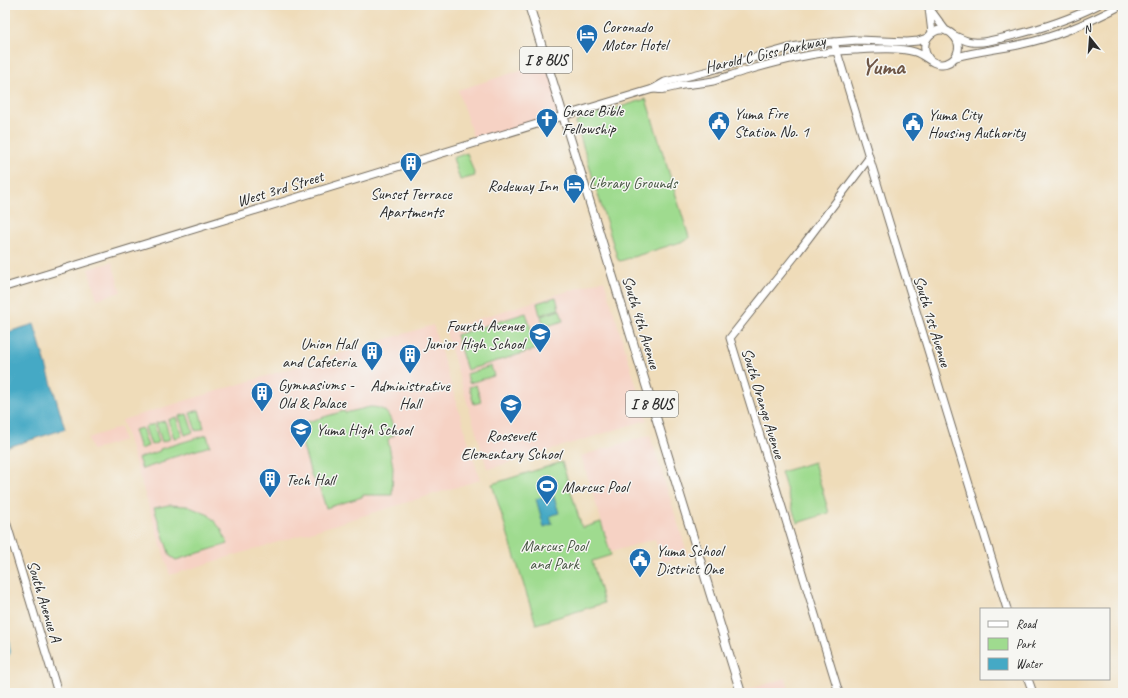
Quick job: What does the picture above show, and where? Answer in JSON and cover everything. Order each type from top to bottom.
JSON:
[{"type":"main road","name":"South 4th Avenue","points":[[529,5],[741,693]]},
{"type":"street","points":[[928,6],[946,31],[966,41],[981,43],[1039,29],[1068,19],[1098,5]]},
{"type":"street","points":[[956,57],[1022,44],[1048,37],[1096,19],[1122,5]]},
{"type":"street","points":[[928,6],[930,36]]},
{"type":"street","points":[[946,31],[936,31],[925,42],[925,52],[930,60],[939,64],[944,64],[950,63],[956,57],[958,44],[953,35]]},
{"type":"street","name":"Harold C Giss Parkway","points":[[563,116],[653,89],[665,82],[810,44],[858,40],[907,42],[918,41],[930,36]]},
{"type":"street","name":"South 1st Avenue","points":[[834,42],[1007,608]]},
{"type":"street","name":"Harold C Giss Parkway","points":[[653,89],[664,90],[682,85],[713,81],[769,64],[836,50],[907,50],[916,52],[930,60]]},
{"type":"street","name":"West 3rd Street","points":[[5,287],[563,116]]},
{"type":"street","name":"South Orange Avenue","points":[[839,693],[730,338],[869,158]]},
{"type":"street","name":"South Avenue A","points":[[5,518],[58,693]]},
{"type":"street","points":[[1028,680],[1033,693]]},
{"type":"shaded area","points":[[547,62],[563,116],[475,143],[458,90]]},
{"type":"shaded area","points":[[112,262],[121,292],[97,299],[88,269]]},
{"type":"shaded area","name":"Fourth Avenue Junior High School","points":[[604,280],[647,420],[489,469],[487,468],[445,329]]},
{"type":"shaded area","name":"Yuma High School","points":[[433,325],[480,480],[170,575],[122,420]]},
{"type":"shaded area","points":[[120,427],[124,440],[92,450],[88,438]]},
{"type":"shaded area","points":[[650,435],[688,555],[662,562],[655,539],[611,552],[581,456]]},
{"type":"shaded area","points":[[786,678],[790,693],[740,692]]},
{"type":"green space","name":"Library Grounds","points":[[646,99],[689,237],[687,240],[620,261],[618,260],[576,123],[578,120]]},
{"type":"green space","points":[[467,153],[475,176],[460,180],[453,158]]},
{"type":"green space","points":[[556,297],[559,309],[540,315],[537,303]]},
{"type":"green space","points":[[560,310],[563,321],[544,327],[541,316]]},
{"type":"green space","points":[[526,313],[537,349],[467,370],[456,335]]},
{"type":"green space","points":[[491,366],[494,376],[469,383],[467,374]]},
{"type":"green space","points":[[476,385],[481,402],[474,404],[469,387]]},
{"type":"green space","points":[[370,407],[381,409],[388,414],[395,433],[393,434],[394,436],[388,440],[393,467],[392,495],[362,495],[362,497],[326,508],[318,483],[312,478],[297,425],[344,411],[345,413]]},
{"type":"green space","points":[[199,410],[204,428],[196,431],[190,413]]},
{"type":"green space","points":[[187,414],[193,432],[185,435],[179,416]]},
{"type":"green space","points":[[176,417],[182,436],[174,438],[168,420]]},
{"type":"green space","points":[[165,421],[170,439],[162,442],[156,423]]},
{"type":"green space","points":[[154,424],[159,442],[151,445],[145,427]]},
{"type":"green space","points":[[142,428],[148,446],[140,449],[134,430]]},
{"type":"green space","points":[[207,435],[210,446],[164,460],[164,462],[142,469],[138,458],[160,451],[160,449]]},
{"type":"green space","name":"Marcus Pool and Park","points":[[562,462],[582,528],[601,522],[611,555],[592,561],[604,603],[536,624],[492,484]]},
{"type":"green space","points":[[814,462],[829,513],[797,523],[781,472]]},
{"type":"green space","points":[[169,505],[187,506],[209,515],[221,529],[228,544],[176,560],[170,556],[154,508]]},
{"type":"water","points":[[34,324],[65,429],[5,448],[5,333]]},
{"type":"water","name":"Marcus Pool","points":[[553,494],[559,513],[550,516],[552,524],[544,527],[536,499]]},
{"type":"waterway","points":[[5,631],[8,652],[5,657]]},
{"type":"place","name":"Coronado Motor Hotel","points":[[587,54]]},
{"type":"place","name":"Grace Bible Fellowship","points":[[547,138]]},
{"type":"place","name":"Yuma Fire Station No. 1","points":[[719,142]]},
{"type":"place","name":"Yuma City Housing Authority","points":[[913,142]]},
{"type":"place","name":"Sunset Terrace Apartments","points":[[411,182]]},
{"type":"place","name":"Rodeway Inn","points":[[574,204]]},
{"type":"place","name":"Fourth Avenue Junior High School","points":[[540,354]]},
{"type":"place","name":"Union Hall and Cafeteria","points":[[372,372]]},
{"type":"place","name":"Administrative Hall","points":[[410,374]]},
{"type":"place","name":"Gymnasiums - Old & Palace","points":[[262,412]]},
{"type":"place","name":"Roosevelt Elementary School","points":[[511,424]]},
{"type":"place","name":"Yuma High School","points":[[301,448]]},
{"type":"place","name":"Tech Hall","points":[[270,498]]},
{"type":"place","name":"Marcus Pool","points":[[547,506]]},
{"type":"place","name":"Yuma School District One","points":[[640,578]]},
{"type":"district","name":"Yuma","points":[[883,66]]}]
